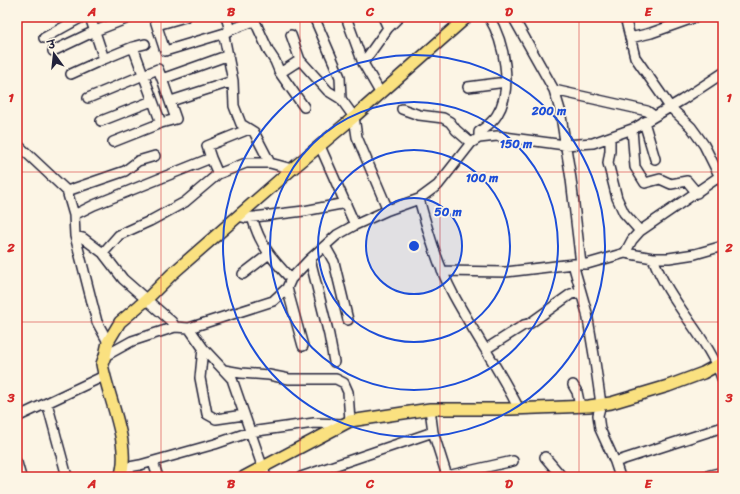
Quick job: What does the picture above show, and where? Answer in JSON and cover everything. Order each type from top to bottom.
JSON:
[{"type":"main road","points":[[122,472],[124,445],[104,376],[102,364],[108,342],[120,322],[292,168],[381,94],[467,17]]},
{"type":"main road","points":[[244,477],[264,473],[347,422],[430,410],[519,409],[601,404],[618,401],[668,386],[704,373],[720,364]]},
{"type":"street","points":[[44,38],[82,17]]},
{"type":"street","points":[[90,17],[104,59]]},
{"type":"street","points":[[185,17],[156,21],[165,51],[227,32],[254,19],[268,52],[275,61],[280,73],[304,107]]},
{"type":"street","points":[[226,17],[227,32],[224,36],[233,81],[234,106],[241,124],[254,132],[270,163]]},
{"type":"street","points":[[314,17],[340,77],[342,99]]},
{"type":"street","points":[[346,17],[363,63],[381,94]]},
{"type":"street","points":[[383,17],[388,28]]},
{"type":"street","points":[[363,63],[388,28],[399,17]]},
{"type":"street","points":[[105,356],[132,341],[175,327],[189,328],[273,301],[287,288],[291,279],[310,259],[337,235],[388,210],[419,199],[438,185],[475,140],[479,132],[487,126],[497,114],[504,98],[506,82],[504,57],[498,37],[489,17]]},
{"type":"street","points":[[513,17],[554,90],[560,110],[571,179],[577,264],[581,292],[587,313],[601,404],[598,415],[600,429],[620,477]]},
{"type":"street","points":[[624,253],[640,231],[722,178],[704,145],[691,127],[670,107],[635,57],[626,17]]},
{"type":"street","points":[[630,38],[651,33],[696,17]]},
{"type":"street","points":[[53,50],[95,31],[131,18]]},
{"type":"street","points":[[291,35],[300,60],[328,91],[342,99],[354,117],[357,137],[388,210]]},
{"type":"street","points":[[71,74],[133,47],[145,44]]},
{"type":"street","points":[[133,47],[161,123]]},
{"type":"street","points":[[162,79],[229,56]]},
{"type":"street","points":[[280,73],[300,60]]},
{"type":"street","points":[[88,98],[158,70],[171,101],[176,119],[161,123],[113,142]]},
{"type":"street","points":[[402,108],[419,115],[443,118],[450,122],[456,130],[475,140],[497,136],[565,145],[594,143],[632,129],[670,107],[723,72]]},
{"type":"street","points":[[171,101],[233,81]]},
{"type":"street","points":[[468,87],[506,82]]},
{"type":"street","points":[[554,90],[630,107],[647,112],[654,116]]},
{"type":"street","points":[[101,121],[152,101]]},
{"type":"street","points":[[644,122],[655,159]]},
{"type":"street","points":[[218,174],[207,146],[249,129]]},
{"type":"street","points":[[632,129],[635,167],[645,183],[660,179],[671,184],[686,181],[697,193]]},
{"type":"street","points":[[610,137],[608,162],[617,198],[624,213],[640,231]]},
{"type":"street","points":[[17,144],[67,191],[74,215],[75,236],[97,322],[108,342]]},
{"type":"street","points":[[320,146],[355,225]]},
{"type":"street","points":[[67,191],[125,171],[138,161],[155,156]]},
{"type":"street","points":[[74,215],[94,205],[211,158]]},
{"type":"street","points":[[102,253],[119,235],[150,221],[185,202],[218,174],[246,163],[270,163],[292,168]]},
{"type":"street","points":[[419,199],[442,271],[453,294],[506,382],[519,409]]},
{"type":"street","points":[[239,216],[246,218],[304,211],[346,203]]},
{"type":"street","points":[[252,217],[261,241],[269,254],[291,279]]},
{"type":"street","points":[[75,236],[83,238],[102,253],[123,279],[172,322],[175,327]]},
{"type":"street","points":[[325,246],[334,262],[348,320]]},
{"type":"street","points":[[442,271],[506,272],[587,264],[624,253],[653,258],[695,254],[723,246]]},
{"type":"street","points":[[243,274],[269,254]]},
{"type":"street","points":[[653,258],[675,300],[720,364],[723,381]]},
{"type":"street","points":[[310,259],[330,335],[334,362]]},
{"type":"street","points":[[287,288],[303,346]]},
{"type":"street","points":[[486,349],[529,324],[571,294],[581,292]]},
{"type":"street","points":[[189,328],[203,348],[232,379],[264,473]]},
{"type":"street","points":[[203,348],[200,378],[207,414],[216,419],[244,415]]},
{"type":"street","points":[[122,472],[250,432],[314,423],[347,422],[348,392],[344,383],[336,379],[289,379],[269,375],[224,370]]},
{"type":"street","points":[[17,417],[104,376]]},
{"type":"street","points":[[573,385],[578,392],[580,406]]},
{"type":"street","points":[[47,403],[68,477]]},
{"type":"street","points":[[430,410],[433,432],[444,476],[513,461]]},
{"type":"street","points":[[615,462],[723,427]]},
{"type":"street","points":[[301,477],[433,432]]},
{"type":"street","points":[[545,457],[562,477]]},
{"type":"street","points":[[153,462],[158,477]]},
{"type":"street","points":[[17,463],[21,477]]},
{"type":"street","points":[[702,477],[723,472]]}]
